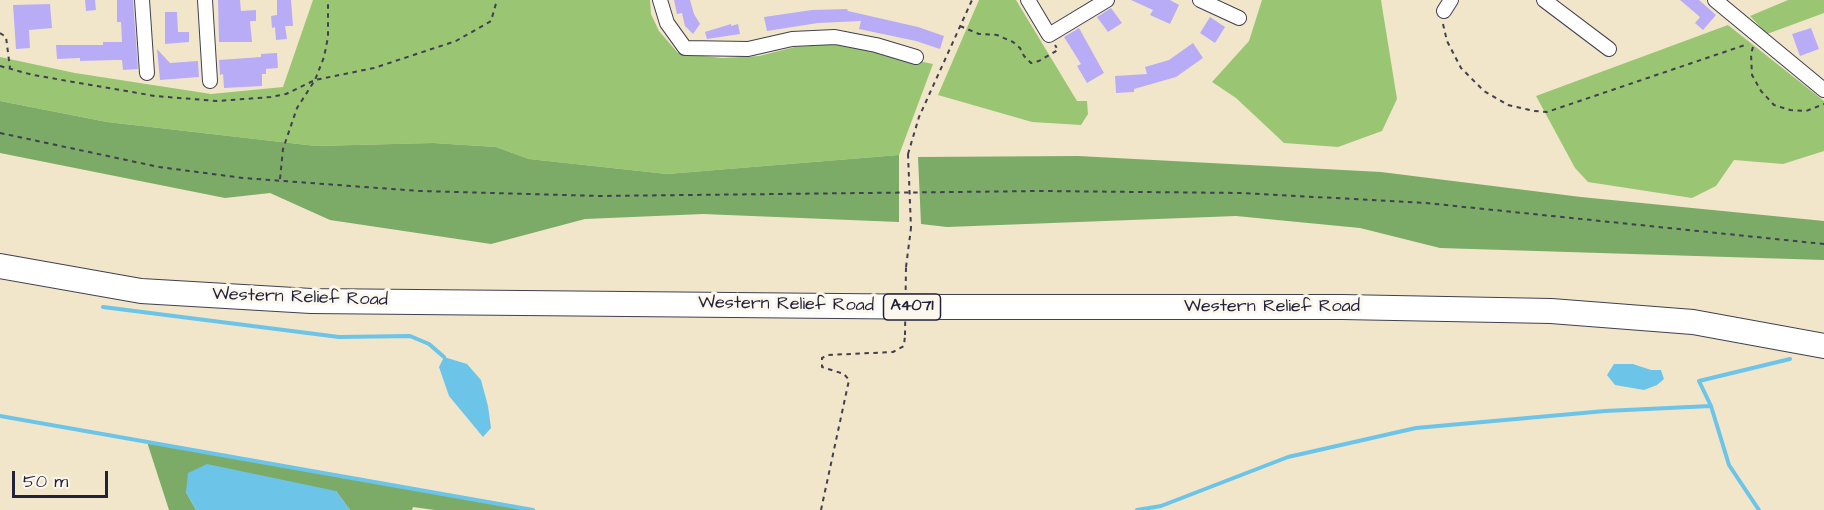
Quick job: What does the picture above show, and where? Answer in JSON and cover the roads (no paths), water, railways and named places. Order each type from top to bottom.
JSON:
[{"type":"highway","name":"Western Relief Road","points":[[0,266],[141,291],[311,301],[944,307],[1342,307],[1551,311],[1693,322],[1824,346]]},
{"type":"street","points":[[142,0],[147,73]]},
{"type":"street","points":[[205,0],[210,81]]},
{"type":"street","points":[[660,0],[667,24],[685,48],[748,49],[792,39],[835,37],[876,45],[916,57]]},
{"type":"street","points":[[1028,0],[1049,35],[1107,0]]},
{"type":"street","points":[[1200,0],[1239,18]]},
{"type":"street","points":[[1544,0],[1609,49]]},
{"type":"street","points":[[1715,0],[1824,90]]},
{"type":"water","points":[[444,357],[467,364],[481,380],[491,428],[483,437],[449,396],[439,367]]},
{"type":"water","points":[[1614,364],[1633,364],[1651,370],[1661,370],[1664,379],[1657,385],[1644,390],[1615,385],[1607,375]]},
{"type":"water","points":[[207,464],[336,491],[350,510],[196,510],[186,492],[188,473]]},
{"type":"waterway","points":[[103,307],[339,337],[410,336],[429,344],[444,357]]},
{"type":"waterway","points":[[1137,510],[1161,506],[1288,457],[1416,428],[1605,411],[1711,406],[1699,381],[1790,359]]},
{"type":"waterway","points":[[1711,406],[1729,465],[1759,510]]},
{"type":"waterway","points":[[0,416],[533,510]]}]
